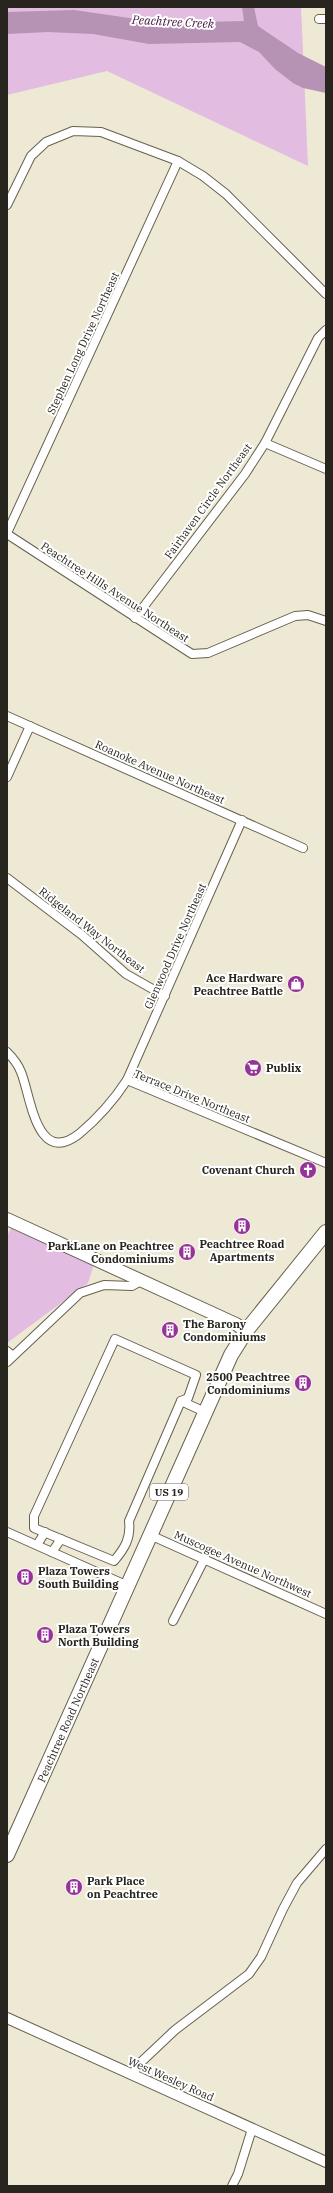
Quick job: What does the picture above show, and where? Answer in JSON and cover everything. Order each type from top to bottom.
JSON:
[{"type":"highway","name":"Peachtree Road Northeast","points":[[7,1855],[231,1355],[246,1331],[326,1232]]},
{"type":"main road","points":[[7,1219],[236,1324],[246,1331]]},
{"type":"street","points":[[7,205],[31,156],[46,142],[65,133],[83,130],[101,132],[178,161],[203,176],[226,194],[326,294]]},
{"type":"street","name":"Stephen Long Drive Northeast","points":[[7,534],[178,161]]},
{"type":"street","name":"Fairhaven Circle Northeast","points":[[135,618],[245,474],[265,443],[318,338],[326,330]]},
{"type":"street","points":[[265,443],[326,469]]},
{"type":"street","name":"Peachtree Hills Avenue Northeast","points":[[7,534],[185,651],[199,655],[208,653],[295,616],[308,615],[326,621]]},
{"type":"street","name":"Roanoke Avenue Northeast","points":[[7,716],[303,848]]},
{"type":"street","points":[[7,777],[30,726]]},
{"type":"street","name":"Glenwood Drive Northeast","points":[[127,1080],[242,820]]},
{"type":"street","name":"Ridgeland Way Northeast","points":[[7,878],[82,935],[126,974],[165,996]]},
{"type":"street","name":"Terrace Drive Northeast","points":[[7,1052],[22,1072],[39,1129],[45,1137],[54,1142],[68,1141],[84,1130],[113,1100],[127,1080],[326,1163]]},
{"type":"street","points":[[9,1356],[80,1293],[104,1285],[132,1286],[141,1281]]},
{"type":"street","points":[[116,1339],[196,1375],[188,1398],[181,1401],[129,1521],[131,1533],[124,1550],[114,1561],[45,1532],[34,1528],[34,1516],[116,1339]]},
{"type":"street","points":[[181,1401],[205,1412]]},
{"type":"street","points":[[7,1532],[128,1586]]},
{"type":"street","points":[[37,1545],[45,1532]]},
{"type":"street","name":"Muscogee Avenue Northwest","points":[[150,1535],[205,1558],[326,1614]]},
{"type":"street","points":[[52,1552],[61,1539]]},
{"type":"street","points":[[173,1621],[205,1558]]},
{"type":"street","points":[[132,2075],[139,2064],[175,2030],[249,1974],[261,1957],[283,1909],[298,1883],[326,1849]]},
{"type":"street","name":"West Wesley Road","points":[[7,2018],[326,2162]]},
{"type":"street","points":[[232,2186],[238,2174],[252,2129]]},
{"type":"shaded area","points":[[7,7],[301,7],[308,166],[107,71],[7,95]]},
{"type":"shaded area","points":[[242,7],[254,7],[258,26],[298,53],[326,67],[326,93],[303,88],[293,83],[275,69],[259,52],[240,42],[149,44],[93,34],[48,32],[7,34],[7,12],[74,10],[164,23],[244,21]]},
{"type":"shaded area","points":[[11,1228],[94,1264],[88,1283],[7,1343],[7,1236]]},
{"type":"place","name":"Ace Hardware Peachtree Battle","points":[[296,984]]},
{"type":"place","name":"Publix","points":[[253,1068]]},
{"type":"place","name":"Covenant Church","points":[[308,1170]]},
{"type":"place","name":"Peachtree Road Apartments","points":[[242,1226]]},
{"type":"place","name":"ParkLane on Peachtree Condominiums","points":[[187,1252]]},
{"type":"place","name":"The Barony Condominiums","points":[[170,1330]]},
{"type":"place","name":"2500 Peachtree Condominiums","points":[[303,1383]]},
{"type":"place","name":"Plaza Towers South Building","points":[[25,1577]]},
{"type":"place","name":"Plaza Towers North Building","points":[[45,1635]]},
{"type":"place","name":"Park Place on Peachtree","points":[[74,1887]]},
{"type":"water label","name":"Peachtree Creek","points":[[173,22]]}]
